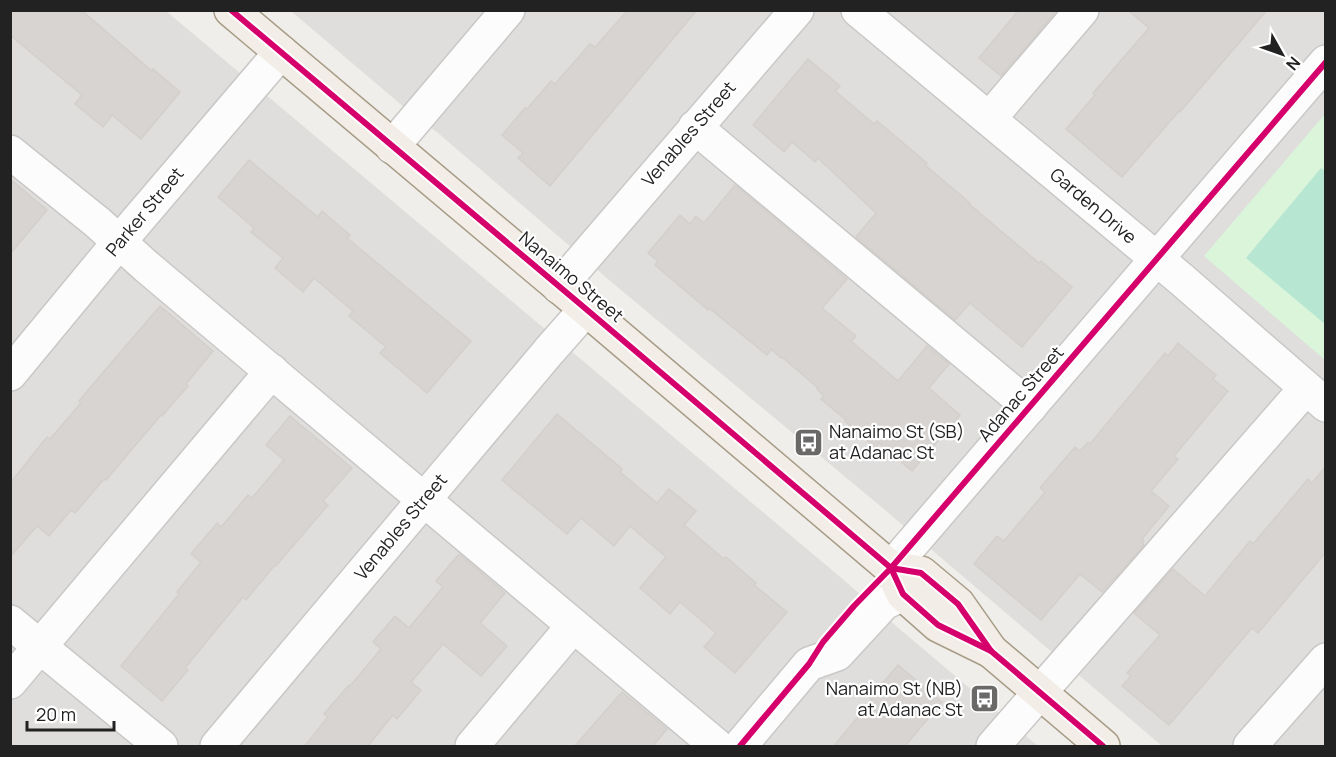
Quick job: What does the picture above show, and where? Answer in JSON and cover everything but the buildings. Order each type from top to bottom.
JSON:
[{"type":"main road","name":"Nanaimo Street","points":[[231,10],[586,309],[897,581]]},
{"type":"main road","points":[[897,581],[921,573],[958,604],[991,651],[1103,747]]},
{"type":"street","points":[[392,147],[508,10]]},
{"type":"street","name":"Venables Street","points":[[559,287],[797,10]]},
{"type":"street","name":"Garden Drive","points":[[858,10],[1157,258],[1316,397]]},
{"type":"street","points":[[988,119],[1082,10]]},
{"type":"street","name":"Parker Street","points":[[10,374],[281,52]]},
{"type":"street","name":"Adanac Street","points":[[740,747],[809,664],[837,654],[884,603],[897,581],[1030,407],[1326,62]]},
{"type":"street","points":[[695,127],[1030,407]]},
{"type":"street","points":[[10,152],[97,222],[156,275],[717,747]]},
{"type":"street","name":"Venables Street","points":[[217,747],[586,309]]},
{"type":"street","points":[[10,682],[272,371]]},
{"type":"street","points":[[993,747],[1040,693],[1316,397]]},
{"type":"street","points":[[10,622],[161,747]]},
{"type":"street","points":[[472,747],[573,626]]},
{"type":"street","points":[[1250,747],[1326,660]]},
{"type":"shaded area","points":[[10,11],[166,11],[1038,746],[11,746]]},
{"type":"shaded area","points":[[291,11],[1325,11],[1325,746],[1162,746]]},
{"type":"green space","points":[[1325,114],[1325,360],[1204,256]]},
{"type":"green space","points":[[1321,168],[1326,171],[1325,324],[1246,258]]},
{"type":"cycle path","points":[[231,10],[891,568],[903,594],[938,625],[991,651]]},
{"type":"cycle path","points":[[740,746],[809,664],[823,642],[891,568],[1326,62]]},
{"type":"cycle path","points":[[891,568],[921,573],[958,604],[991,651],[1103,746]]},
{"type":"place","name":"Nanaimo St (SB) at Adanac St","points":[[808,442]]},
{"type":"place","name":"Nanaimo St (NB) at Adanac St","points":[[984,699]]}]
